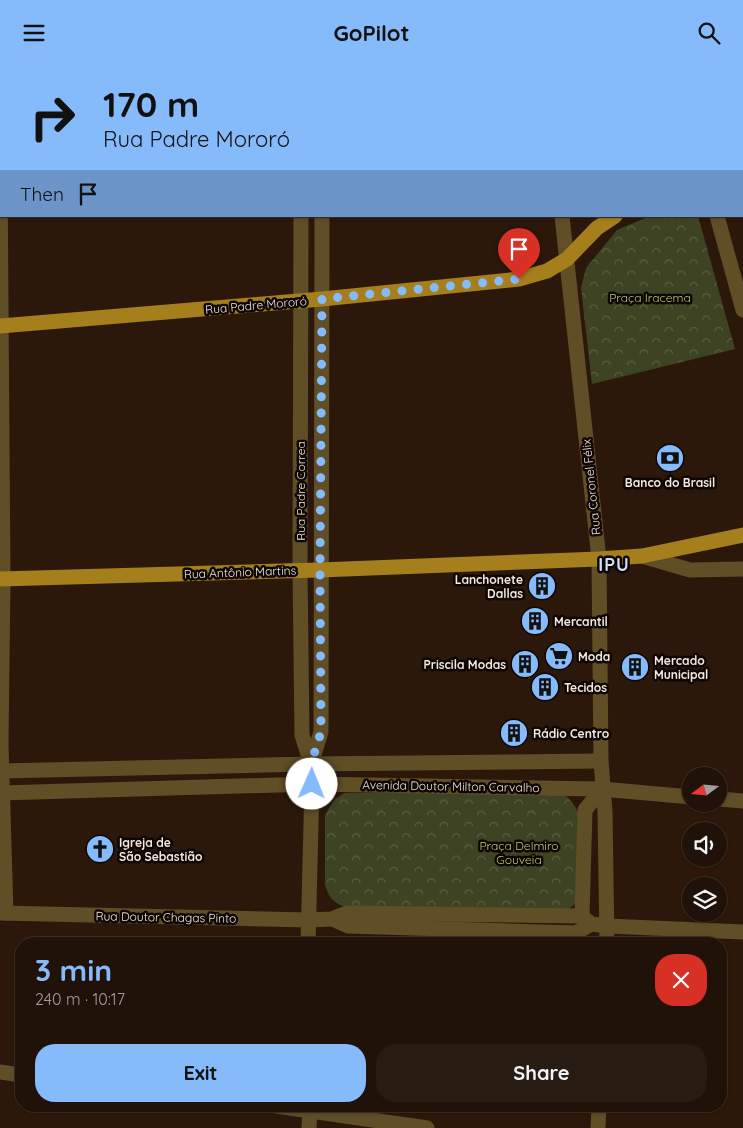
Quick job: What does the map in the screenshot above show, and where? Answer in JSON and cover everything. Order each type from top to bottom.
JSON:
[{"type":"main road","name":"Rua Padre Mororó","points":[[1,326],[322,299],[519,279],[547,271],[567,259],[597,228],[614,217]]},
{"type":"main road","name":"Rua Antônio Martins","points":[[2,579],[320,570],[642,557],[743,535]]},
{"type":"street","points":[[0,217],[1,793],[3,913]]},
{"type":"street","name":"Rua Padre Correa","points":[[301,217],[300,570],[302,735],[311,764],[312,784],[308,937]]},
{"type":"street","name":"Rua Padre Correa","points":[[311,764],[321,732],[322,217]]},
{"type":"street","name":"Rua Coronel Félix","points":[[562,217],[599,559],[601,761],[605,812],[607,937]]},
{"type":"street","points":[[717,217],[743,309]]},
{"type":"street","points":[[642,557],[690,570],[743,569]]},
{"type":"street","name":"Avenida Doutor Milton Carvalho","points":[[1,771],[311,764],[601,761]]},
{"type":"street","name":"Avenida Doutor Milton Carvalho","points":[[1,793],[312,784],[602,789],[682,796]]},
{"type":"street","points":[[587,920],[585,810],[602,789]]},
{"type":"street","points":[[728,800],[743,801]]},
{"type":"street","name":"Rua Doutor Chagas Pinto","points":[[3,913],[332,919],[348,926],[576,933],[587,920],[608,926],[743,932]]},
{"type":"street","points":[[0,1072],[15,1074]]},
{"type":"street","points":[[309,1128],[310,1112]]},
{"type":"street","points":[[333,1112],[427,1128]]},
{"type":"street","points":[[598,1128],[599,1112]]},
{"type":"green space","name":"Praça Iracema","points":[[648,217],[698,217],[735,349],[592,384],[581,288],[586,268],[617,230]]},
{"type":"green space","name":"Praça Delmiro Gouveia","points":[[560,792],[571,801],[579,814],[577,902],[569,909],[347,907],[335,902],[328,892],[325,884],[325,815],[334,800],[344,793]]},
{"type":"place","name":"Banco do Brasil","points":[[670,458]]},
{"type":"place","name":"Lanchonete Dallas","points":[[542,586]]},
{"type":"place","name":"Mercantil","points":[[535,621]]},
{"type":"place","name":"Moda","points":[[559,656]]},
{"type":"place","name":"Priscila Modas","points":[[525,664]]},
{"type":"place","name":"Mercado Municipal","points":[[635,667]]},
{"type":"place","name":"Tecidos","points":[[545,687]]},
{"type":"place","name":"Rádio Centro","points":[[514,733]]},
{"type":"place","name":"Igreja de São Sebastião","points":[[100,849]]},
{"type":"district","name":"IPU","points":[[614,564]]},
{"type":"route","points":[[312,784],[311,764],[321,732],[322,299],[519,279]]}]
